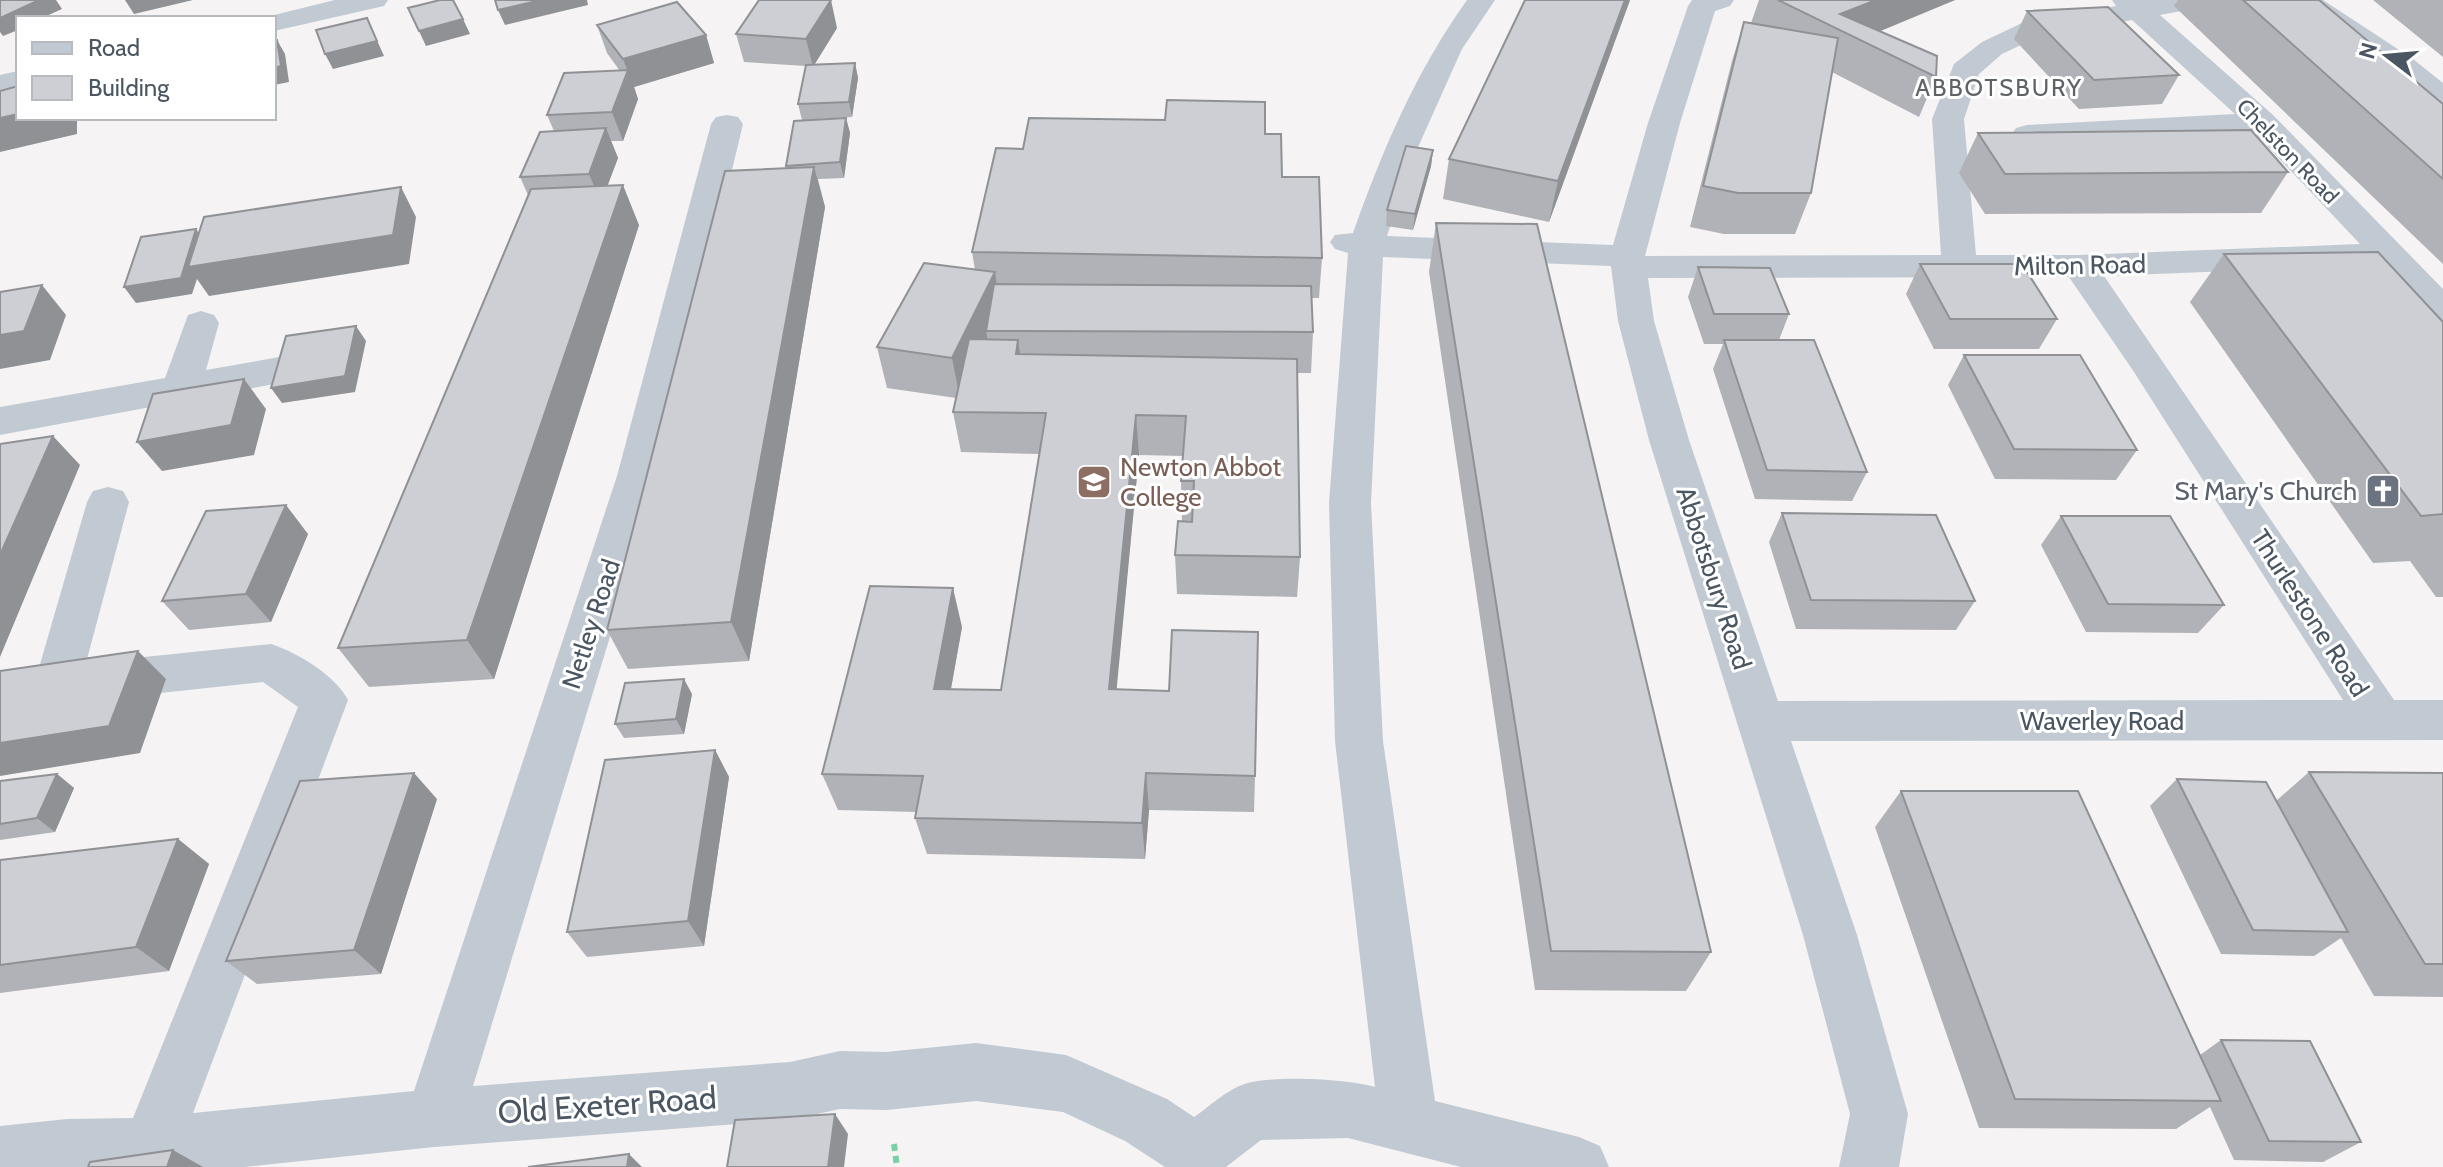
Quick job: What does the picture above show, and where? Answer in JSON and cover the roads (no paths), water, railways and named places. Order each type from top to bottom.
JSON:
[{"type":"street","points":[[276,22],[374,0]]},
{"type":"street","points":[[1409,1125],[1358,725],[1350,503],[1356,244],[1447,49],[1481,0]]},
{"type":"street","points":[[2199,0],[2134,6],[2032,29],[1992,48],[1965,70],[1948,119],[1976,135],[2262,122]]},
{"type":"street","points":[[2304,0],[2402,65],[2443,98]]},
{"type":"street","name":"Abbotsbury Road","points":[[1707,2],[1664,123],[1627,262],[1636,321],[1669,440],[1830,935],[1879,1114],[1869,1167]]},
{"type":"street","name":"Chelston Road","points":[[2134,6],[2262,122],[2443,310]]},
{"type":"street","name":"Netley Road","points":[[434,1118],[638,476],[727,124]]},
{"type":"street","points":[[1959,267],[1976,135]]},
{"type":"street","name":"Milton Road","points":[[1356,244],[1627,262],[1959,267],[2079,266],[2388,254]]},
{"type":"street","name":"Thurlestone Road","points":[[2079,266],[2147,363],[2381,720]]},
{"type":"street","points":[[181,390],[201,323]]},
{"type":"street","points":[[0,421],[285,369]]},
{"type":"street","points":[[108,502],[57,685],[271,663],[324,700],[151,1147]]},
{"type":"street","name":"Waverley Road","points":[[1761,721],[2443,720]]},
{"type":"street","name":"Old Exeter Road","points":[[0,1156],[67,1149],[151,1147],[434,1118],[790,1091],[840,1080],[886,1081],[976,1072],[1066,1084],[1146,1120],[1191,1160],[1251,1111],[1348,1109],[1579,1167]]},
{"type":"place","name":"Newton Abbot College","points":[[1094,482]]},
{"type":"place","name":"St Mary's Church","points":[[2383,491]]},
{"type":"district","name":"ABBOTSBURY","points":[[1999,88]]}]
